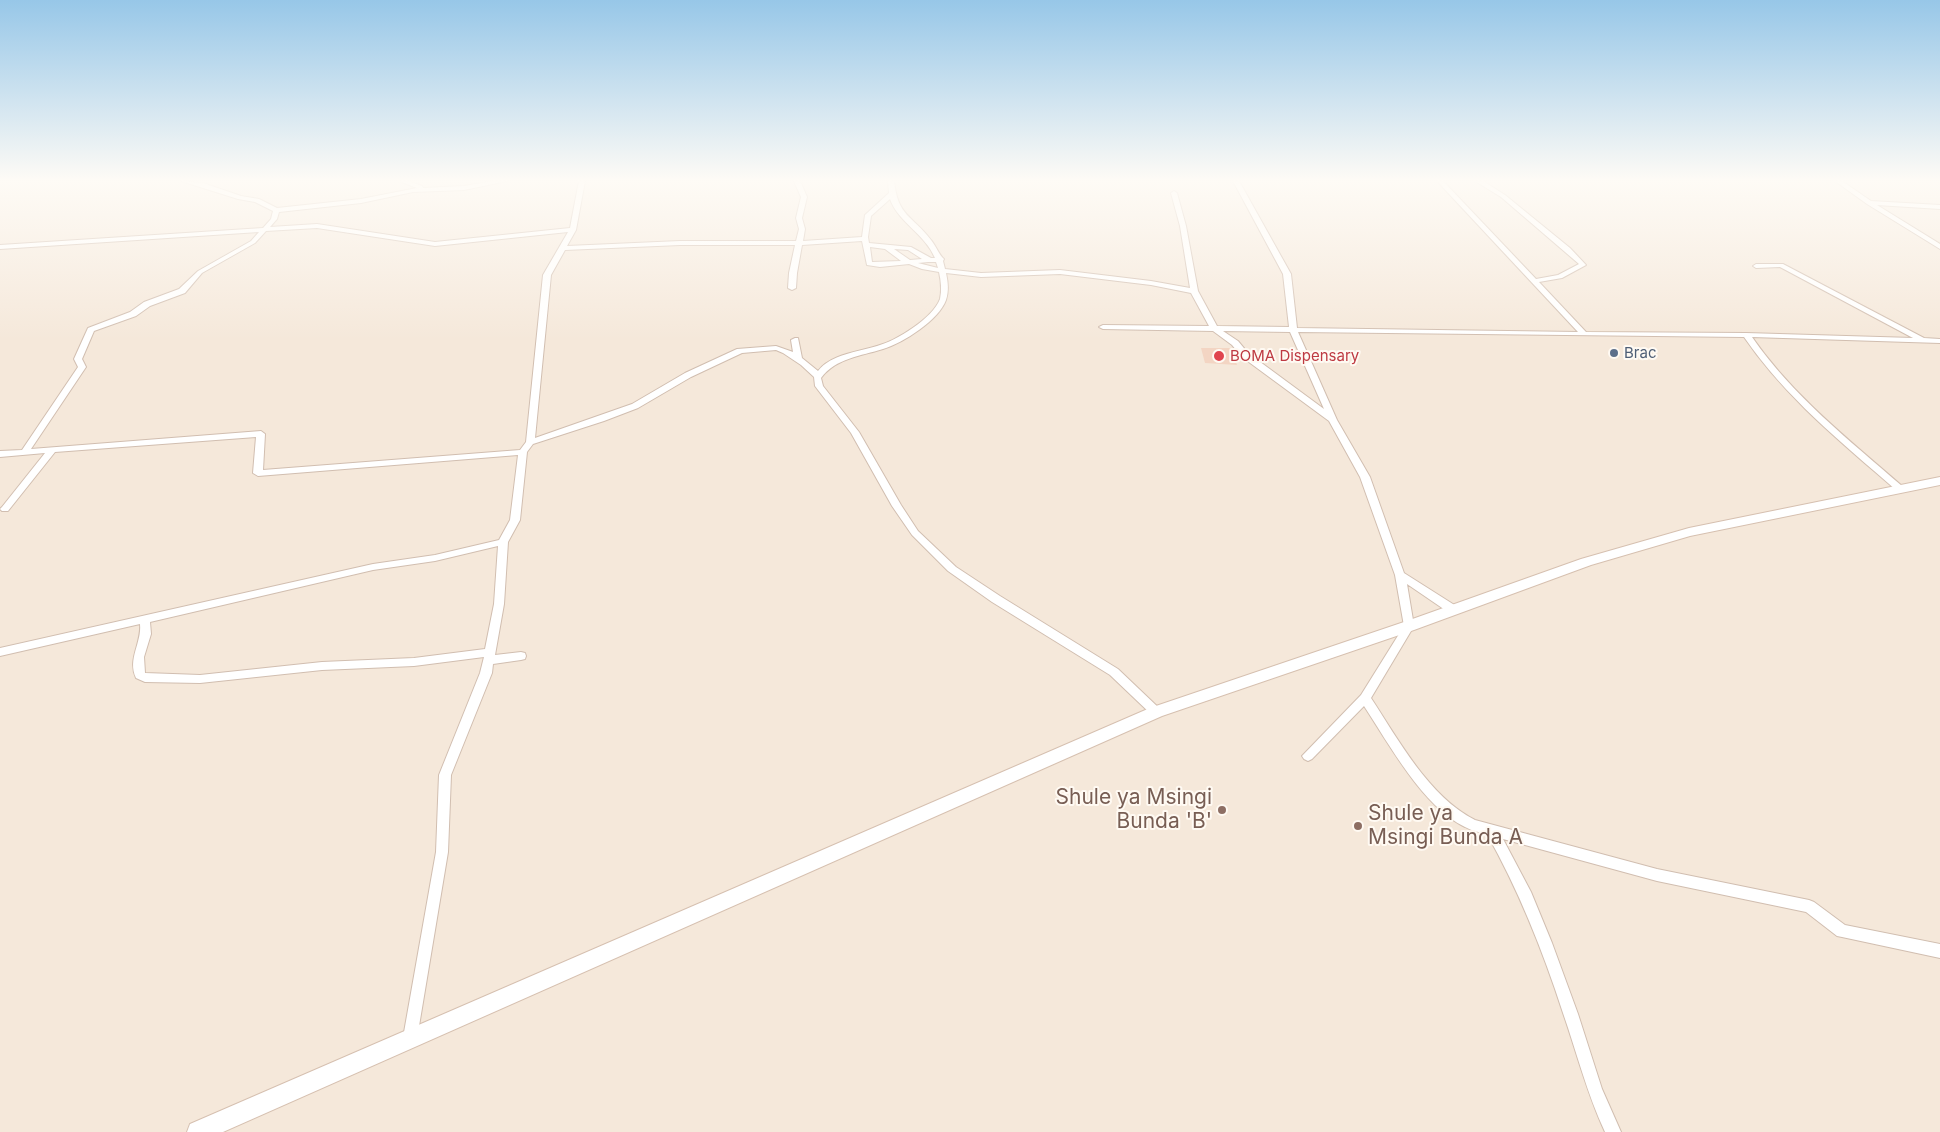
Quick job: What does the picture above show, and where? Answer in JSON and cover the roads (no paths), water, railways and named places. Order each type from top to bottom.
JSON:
[{"type":"main road","points":[[198,1132],[1156,712],[1409,626],[1586,562],[1688,532],[1940,481]]},
{"type":"street","points":[[0,247],[205,234]]},
{"type":"street","points":[[24,452],[82,367],[78,359],[91,330],[132,314],[166,296],[182,292],[200,272],[253,242],[261,234]]},
{"type":"street","points":[[368,234],[435,244],[535,234]]},
{"type":"street","points":[[410,1038],[442,852],[445,775],[486,673],[490,656],[499,604],[503,542],[516,520],[523,452],[530,442],[547,275],[571,234]]},
{"type":"street","points":[[792,288],[801,234]]},
{"type":"street","points":[[866,234],[865,241],[869,264],[880,265],[936,260]]},
{"type":"street","points":[[923,234],[936,250],[936,260]]},
{"type":"street","points":[[1184,234],[1194,291],[1214,328],[1235,343],[1245,355],[1333,420]]},
{"type":"street","points":[[1265,234],[1287,274],[1293,330],[1333,420],[1365,477],[1400,575],[1409,626],[1365,698],[1308,756]]},
{"type":"street","points":[[1490,234],[1584,334]]},
{"type":"street","points":[[1534,281],[1560,276],[1583,265],[1573,253],[1548,234]]},
{"type":"street","points":[[1919,234],[1940,247]]},
{"type":"street","points":[[562,248],[680,243],[865,241],[887,247],[909,248],[936,260],[943,269],[945,294],[940,304],[928,317],[893,343],[842,359],[821,371],[816,378],[818,386],[855,432],[896,506],[915,533],[952,569],[1012,609],[1114,672],[1156,712]]},
{"type":"street","points":[[887,247],[909,262],[924,268],[980,275],[1060,272],[1151,283],[1194,291]]},
{"type":"street","points":[[1756,266],[1781,265],[1924,340]]},
{"type":"street","points":[[1103,327],[1584,334],[1746,334],[1940,341]]},
{"type":"street","points":[[1746,334],[1757,352],[1786,384],[1823,421],[1899,488]]},
{"type":"street","points":[[795,340],[798,360]]},
{"type":"street","points":[[530,442],[635,406],[688,375],[740,352],[776,348],[798,360],[818,376]]},
{"type":"street","points":[[0,454],[261,434],[258,473],[523,452]]},
{"type":"street","points":[[5,509],[52,450]]},
{"type":"street","points":[[0,652],[373,567],[435,558],[503,542]]},
{"type":"street","points":[[1400,575],[1452,609]]},
{"type":"street","points":[[144,619],[147,634],[140,653],[139,666],[140,674],[145,678],[200,679],[322,666],[490,656],[522,656]]},
{"type":"street","points":[[1365,698],[1421,780],[1444,805],[1466,822],[1656,875],[1809,906],[1842,931],[1940,951]]},
{"type":"street","points":[[1490,830],[1508,858],[1530,906],[1570,1012],[1602,1110],[1613,1132]]},
{"type":"place","name":"Brac","points":[[1614,353]]},
{"type":"place","name":"BOMA Dispensary","points":[[1219,356]]},
{"type":"place","name":"Shule ya Msingi Bunda 'B'","points":[[1222,810]]},
{"type":"place","name":"Shule ya Msingi Bunda A","points":[[1358,826]]}]
